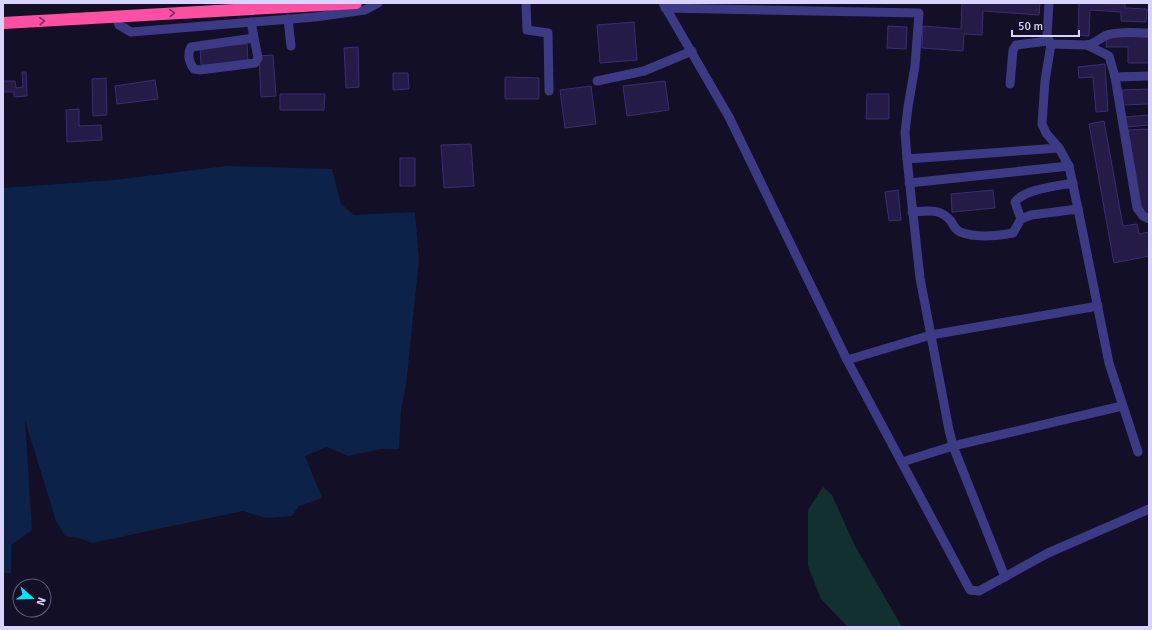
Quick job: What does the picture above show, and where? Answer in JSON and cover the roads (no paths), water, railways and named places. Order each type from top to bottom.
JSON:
[{"type":"highway","points":[[3,23],[356,3]]},
{"type":"lane","points":[[116,16],[119,25],[131,32],[288,19],[365,10],[378,3]]},
{"type":"lane","points":[[526,3],[527,30],[548,33],[549,91]]},
{"type":"lane","points":[[919,3],[915,66],[905,132],[912,212],[920,278],[953,446],[1005,577]]},
{"type":"lane","points":[[1049,3],[1050,42],[1044,81],[1042,124],[1046,133],[1059,148],[1069,166],[1109,363],[1138,452]]},
{"type":"lane","points":[[664,6],[919,13]]},
{"type":"lane","points":[[664,6],[692,51],[729,117],[847,360],[970,590],[979,591],[1048,553],[1149,509]]},
{"type":"lane","points":[[288,19],[291,46]]},
{"type":"lane","points":[[251,22],[258,58],[255,63],[200,70],[194,69],[191,65],[188,52],[190,47],[254,38]]},
{"type":"lane","points":[[1010,84],[1013,50],[1016,45],[1050,42],[1087,45],[1093,44],[1110,34],[1126,32],[1149,33]]},
{"type":"lane","points":[[1087,45],[1109,56],[1115,77],[1137,208],[1143,216],[1149,219]]},
{"type":"lane","points":[[597,82],[644,71],[692,51]]},
{"type":"lane","points":[[1115,77],[1149,76]]},
{"type":"lane","points":[[907,159],[1059,148]]},
{"type":"lane","points":[[909,182],[1069,166]]},
{"type":"lane","points":[[1021,219],[1016,202],[1018,198],[1027,193],[1072,183]]},
{"type":"lane","points":[[912,212],[936,211],[949,219],[954,228],[957,230],[977,235],[998,236],[1013,233],[1021,219],[1031,215],[1078,209]]},
{"type":"lane","points":[[847,360],[931,335],[1098,306]]},
{"type":"lane","points":[[902,462],[953,446],[1122,406]]},
{"type":"water","points":[[226,166],[332,169],[341,204],[354,215],[415,212],[419,260],[406,385],[401,410],[399,449],[381,449],[348,456],[327,447],[305,456],[322,498],[299,506],[292,516],[266,518],[243,511],[92,543],[79,538],[65,536],[56,521],[25,420],[32,530],[11,545],[11,573],[3,573],[3,188],[114,180]]}]
